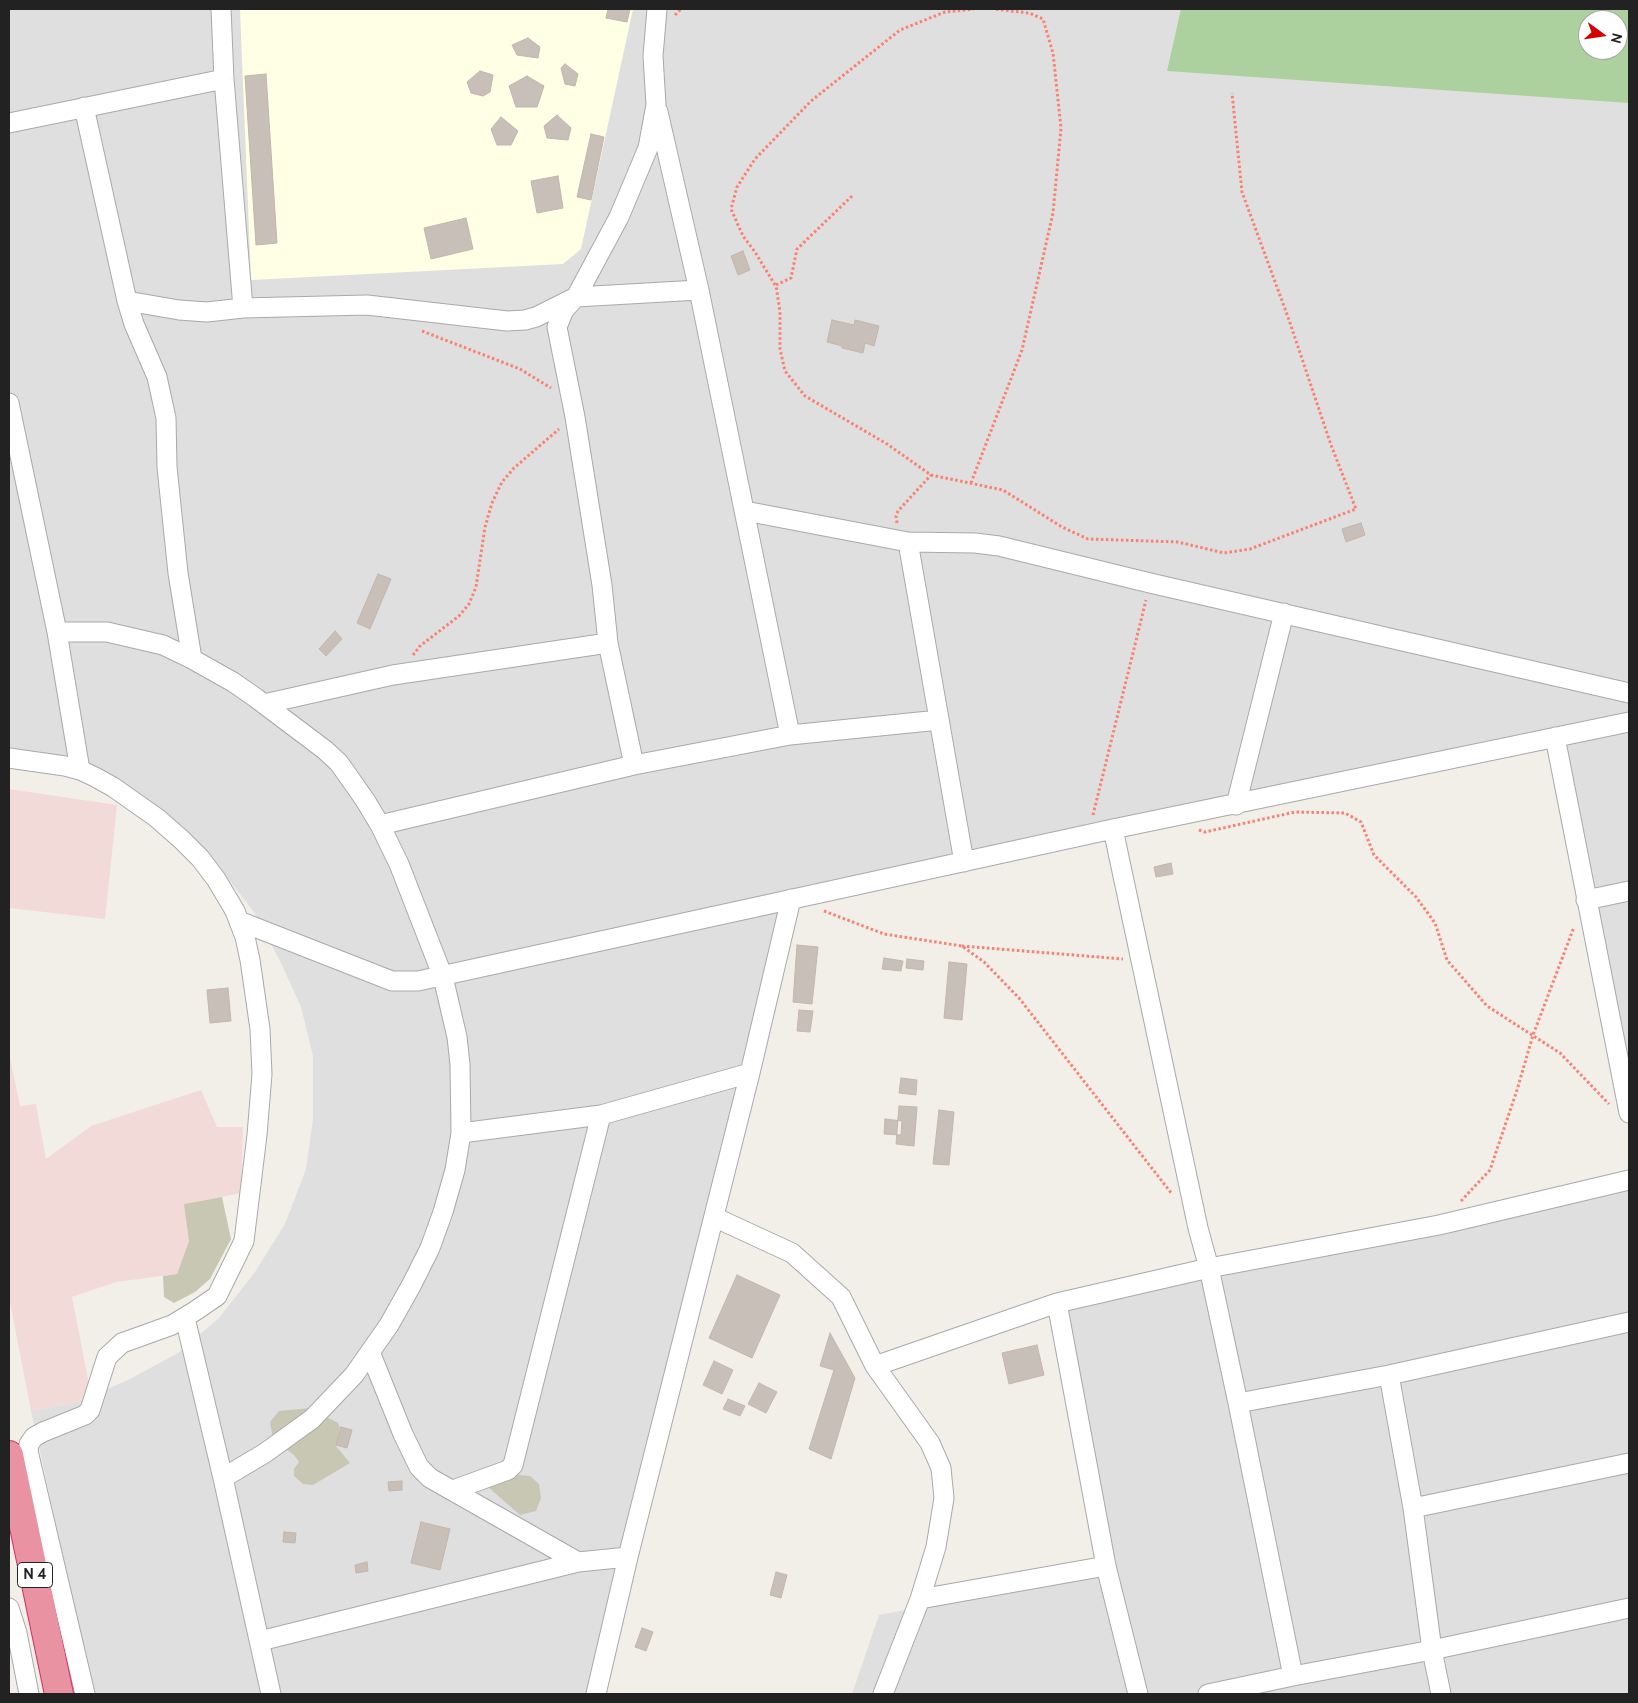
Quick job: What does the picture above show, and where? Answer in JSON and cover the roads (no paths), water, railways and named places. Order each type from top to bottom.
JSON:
[{"type":"highway","name":"N 4","points":[[9,1456],[59,1694]]},
{"type":"street","points":[[220,9],[243,308]]},
{"type":"street","points":[[657,9],[652,56],[656,105],[699,290],[790,735]]},
{"type":"street","points":[[9,123],[84,106],[224,79]]},
{"type":"street","points":[[634,765],[608,643],[602,585],[575,417],[557,327],[564,310],[576,297],[619,217],[648,148],[656,105]]},
{"type":"street","points":[[84,106],[127,301],[134,324],[157,377],[166,418],[167,468],[178,573],[192,659]]},
{"type":"street","points":[[127,301],[179,310],[207,312],[243,308],[367,305],[516,321],[536,317],[576,297],[699,290]]},
{"type":"street","points":[[9,403],[58,632],[80,770]]},
{"type":"street","points":[[745,511],[908,542],[975,542],[999,546],[1629,693]]},
{"type":"street","points":[[908,542],[964,862]]},
{"type":"street","points":[[1236,804],[1284,613]]},
{"type":"street","points":[[58,632],[107,632],[163,645],[233,682],[324,750],[338,763],[352,780],[380,825],[408,885],[444,976],[457,1037],[460,1064],[461,1133],[455,1170],[430,1248],[389,1325],[354,1375],[312,1418],[266,1453],[223,1478]]},
{"type":"street","points":[[264,704],[393,675],[608,643]]},
{"type":"street","points":[[380,825],[634,765],[790,735],[939,720]]},
{"type":"street","points":[[239,921],[392,981],[418,981],[1113,829],[1174,818],[1629,722]]},
{"type":"street","points":[[1555,737],[1629,1113]]},
{"type":"street","points":[[9,758],[45,762],[80,770],[134,801],[158,818],[182,840],[216,879],[239,921],[245,936],[250,960],[260,1029],[262,1074],[257,1135],[244,1241],[217,1296],[172,1325],[122,1343],[107,1357],[90,1410],[85,1415],[43,1432],[29,1444],[28,1451],[85,1694]]},
{"type":"street","points":[[1113,829],[1198,1228],[1209,1268],[1238,1404],[1293,1676]]},
{"type":"street","points":[[1586,900],[1629,891]]},
{"type":"street","points":[[596,1694],[628,1556],[750,1074],[791,898]]},
{"type":"street","points":[[461,1133],[601,1115],[750,1074]]},
{"type":"street","points":[[453,1490],[508,1470],[513,1465],[601,1115]]},
{"type":"street","points":[[875,1366],[1057,1303],[1209,1268],[1439,1225],[1629,1180]]},
{"type":"street","points":[[714,1217],[792,1253],[841,1297],[875,1366],[930,1443],[941,1468],[944,1498],[936,1547],[920,1599],[882,1694]]},
{"type":"street","points":[[1057,1303],[1106,1566],[1138,1694]]},
{"type":"street","points":[[184,1318],[223,1478],[271,1694]]},
{"type":"street","points":[[1238,1404],[1389,1374],[1629,1322]]},
{"type":"street","points":[[370,1352],[403,1434],[419,1467],[430,1478],[578,1562]]},
{"type":"street","points":[[1389,1374],[1413,1508],[1432,1650],[1441,1694]]},
{"type":"street","points":[[1413,1508],[1629,1463]]},
{"type":"street","points":[[260,1641],[578,1562],[628,1556]]},
{"type":"street","points":[[920,1599],[1106,1566]]},
{"type":"street","points":[[9,1608],[17,1633],[29,1694]]},
{"type":"street","points":[[1208,1694],[1432,1650],[1629,1608]]}]
